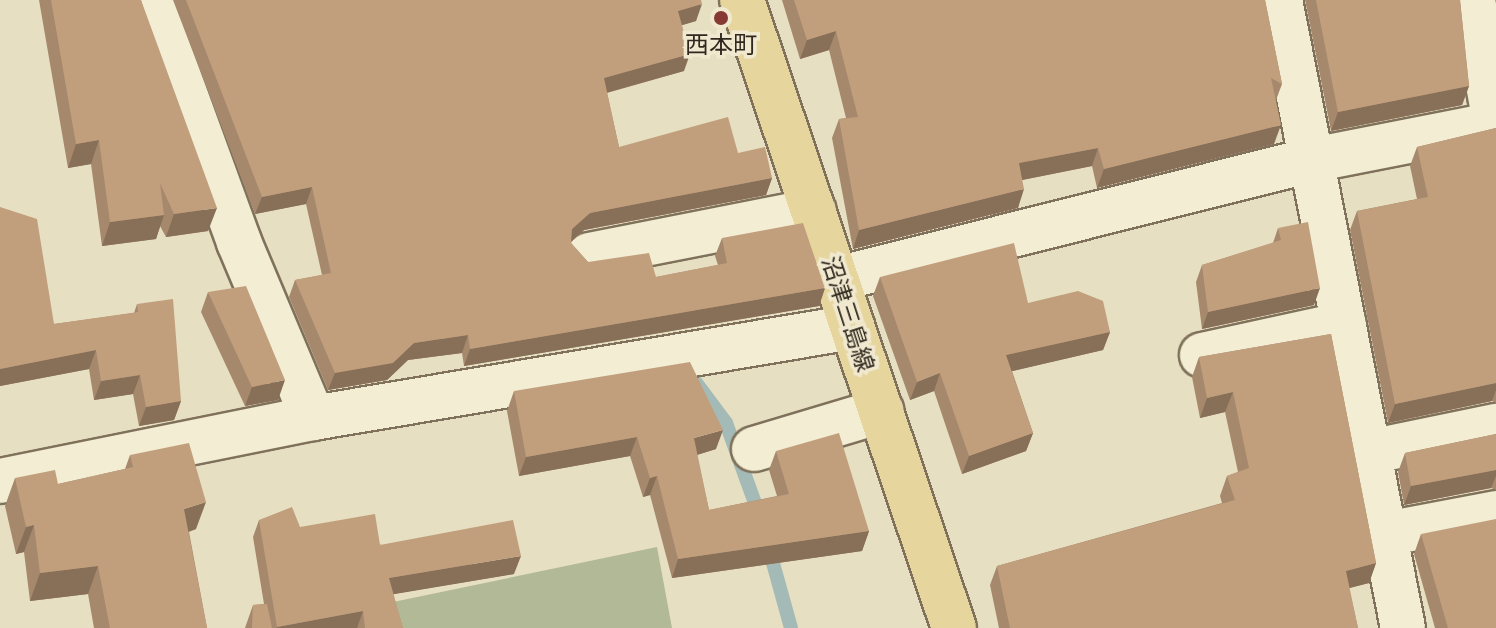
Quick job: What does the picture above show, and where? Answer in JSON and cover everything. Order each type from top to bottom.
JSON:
[{"type":"main road","name":"沼津三島線","points":[[742,0],[954,628]]},
{"type":"street","points":[[151,0],[233,227],[313,418]]},
{"type":"street","points":[[1280,0],[1403,628]]},
{"type":"street","points":[[837,279],[1312,160],[1495,124],[1473,0]]},
{"type":"street","points":[[624,248],[814,211]]},
{"type":"street","points":[[1202,355],[1344,324]]},
{"type":"street","points":[[0,481],[313,418],[852,327]]},
{"type":"street","points":[[754,449],[881,411]]},
{"type":"street","points":[[1369,452],[1496,426]]},
{"type":"street","points":[[1385,534],[1496,513]]},
{"type":"green space","points":[[657,547],[672,628],[399,628],[393,602]]},
{"type":"building","points":[[51,0],[141,0],[217,208],[174,214],[160,183],[164,215],[110,222],[99,140],[76,144]]},
{"type":"building","points":[[186,0],[701,0],[702,4],[678,11],[690,54],[604,78],[619,147],[728,117],[738,153],[765,147],[772,178],[590,213],[572,229],[571,243],[588,262],[649,253],[656,277],[727,263],[722,238],[803,223],[825,288],[470,349],[468,335],[414,343],[393,363],[335,373],[295,280],[331,273],[312,187],[262,197]]},
{"type":"building","points":[[794,0],[1265,0],[1282,84],[1271,78],[1281,125],[1104,169],[1098,148],[1019,163],[1024,189],[859,230],[839,119],[858,117],[836,31],[807,40]]},
{"type":"building","points":[[1316,0],[1460,0],[1469,86],[1338,112]]},
{"type":"building","points":[[1496,128],[1496,383],[1395,404],[1357,211],[1428,197],[1417,147]]},
{"type":"building","points":[[0,207],[37,219],[54,324],[138,312],[137,304],[173,299],[181,401],[146,407],[140,375],[101,381],[96,350],[0,369]]},
{"type":"building","points":[[1308,222],[1320,288],[1208,312],[1202,265],[1281,240],[1278,228]]},
{"type":"building","points":[[1014,243],[1028,303],[1078,291],[1103,301],[1110,332],[1006,355],[1033,433],[969,456],[940,373],[917,382],[880,277]]},
{"type":"building","points":[[246,286],[285,380],[252,387],[208,292]]},
{"type":"building","points":[[1331,334],[1376,563],[1346,571],[1358,628],[1010,628],[997,566],[1235,500],[1227,476],[1249,468],[1233,392],[1207,398],[1199,357]]},
{"type":"building","points":[[690,362],[723,430],[694,438],[709,510],[789,494],[776,451],[839,433],[869,531],[678,559],[657,476],[650,478],[637,437],[526,457],[514,391]]},
{"type":"building","points":[[1496,434],[1496,470],[1411,486],[1405,453]]},
{"type":"building","points":[[189,443],[206,502],[184,509],[207,628],[110,628],[98,566],[40,573],[34,525],[26,527],[15,478],[55,470],[58,484],[133,467],[130,455]]},
{"type":"building","points":[[292,507],[300,527],[375,514],[380,545],[513,520],[521,556],[389,578],[403,628],[365,628],[363,611],[277,627],[259,520]]},
{"type":"building","points":[[1496,519],[1496,628],[1448,628],[1421,534]]},
{"type":"building","points":[[267,604],[272,628],[252,628],[253,605]]},
{"type":"waterway","points":[[691,376],[726,423],[760,517]]},
{"type":"waterway","points":[[768,545],[791,628]]},
{"type":"place","name":"西本町","points":[[721,18]]}]
